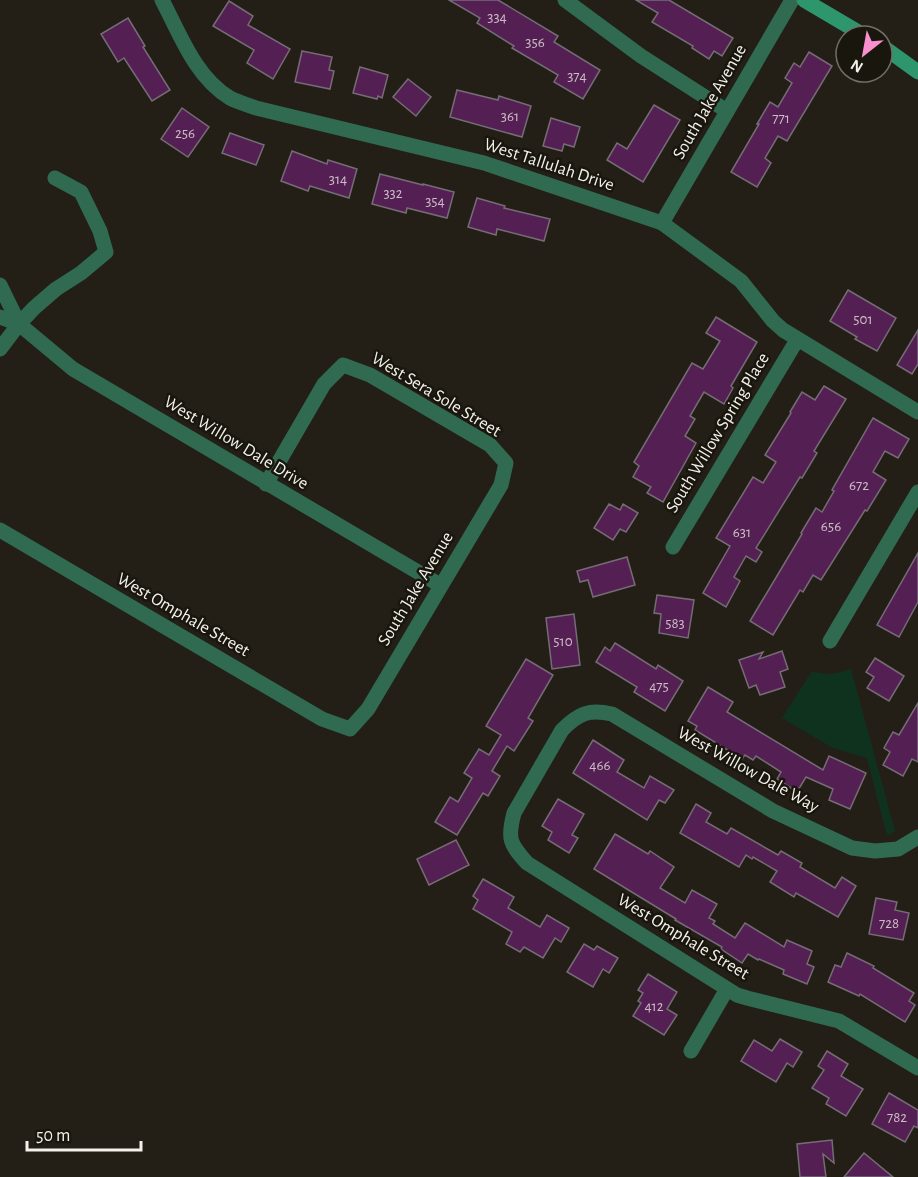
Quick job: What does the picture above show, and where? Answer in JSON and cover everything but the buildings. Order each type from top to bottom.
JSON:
[{"type":"street","name":"West Tallulah Drive","points":[[162,0],[192,58],[209,82],[231,98],[256,108],[484,163],[662,223],[741,281],[783,330],[918,412]]},
{"type":"street","points":[[565,0],[641,56],[727,111]]},
{"type":"street","name":"South Jake Avenue","points":[[662,223],[792,0]]},
{"type":"street","points":[[804,0],[845,24]]},
{"type":"street","points":[[894,55],[918,72]]},
{"type":"street","points":[[0,349],[34,308],[106,252],[100,231],[81,192],[55,178]]},
{"type":"street","name":"West Willow Dale Drive","points":[[0,285],[19,324]]},
{"type":"street","name":"West Willow Dale Drive","points":[[0,317],[19,324],[73,369],[440,585]]},
{"type":"street","name":"South Willow Spring Place","points":[[672,547],[797,340]]},
{"type":"street","name":"West Sera Sole Street","points":[[266,484],[324,384],[343,364],[370,375],[490,445],[506,464]]},
{"type":"street","name":"South Jake Avenue","points":[[350,729],[368,709],[501,485],[506,464]]},
{"type":"street","points":[[830,641],[918,492]]},
{"type":"street","name":"West Omphale Street","points":[[0,530],[322,719],[350,729]]},
{"type":"street","name":"West Willow Dale Way","points":[[583,713],[598,711],[612,714],[772,811],[852,848],[898,849],[918,837]]},
{"type":"street","name":"West Omphale Street","points":[[583,713],[562,730],[514,813],[510,825],[510,838],[527,863],[727,989],[747,998],[839,1022],[918,1068]]},
{"type":"street","points":[[691,1051],[727,989]]},
{"type":"green space","points":[[851,669],[895,831],[887,836],[867,758],[833,748],[782,718],[812,671],[832,674]]}]
